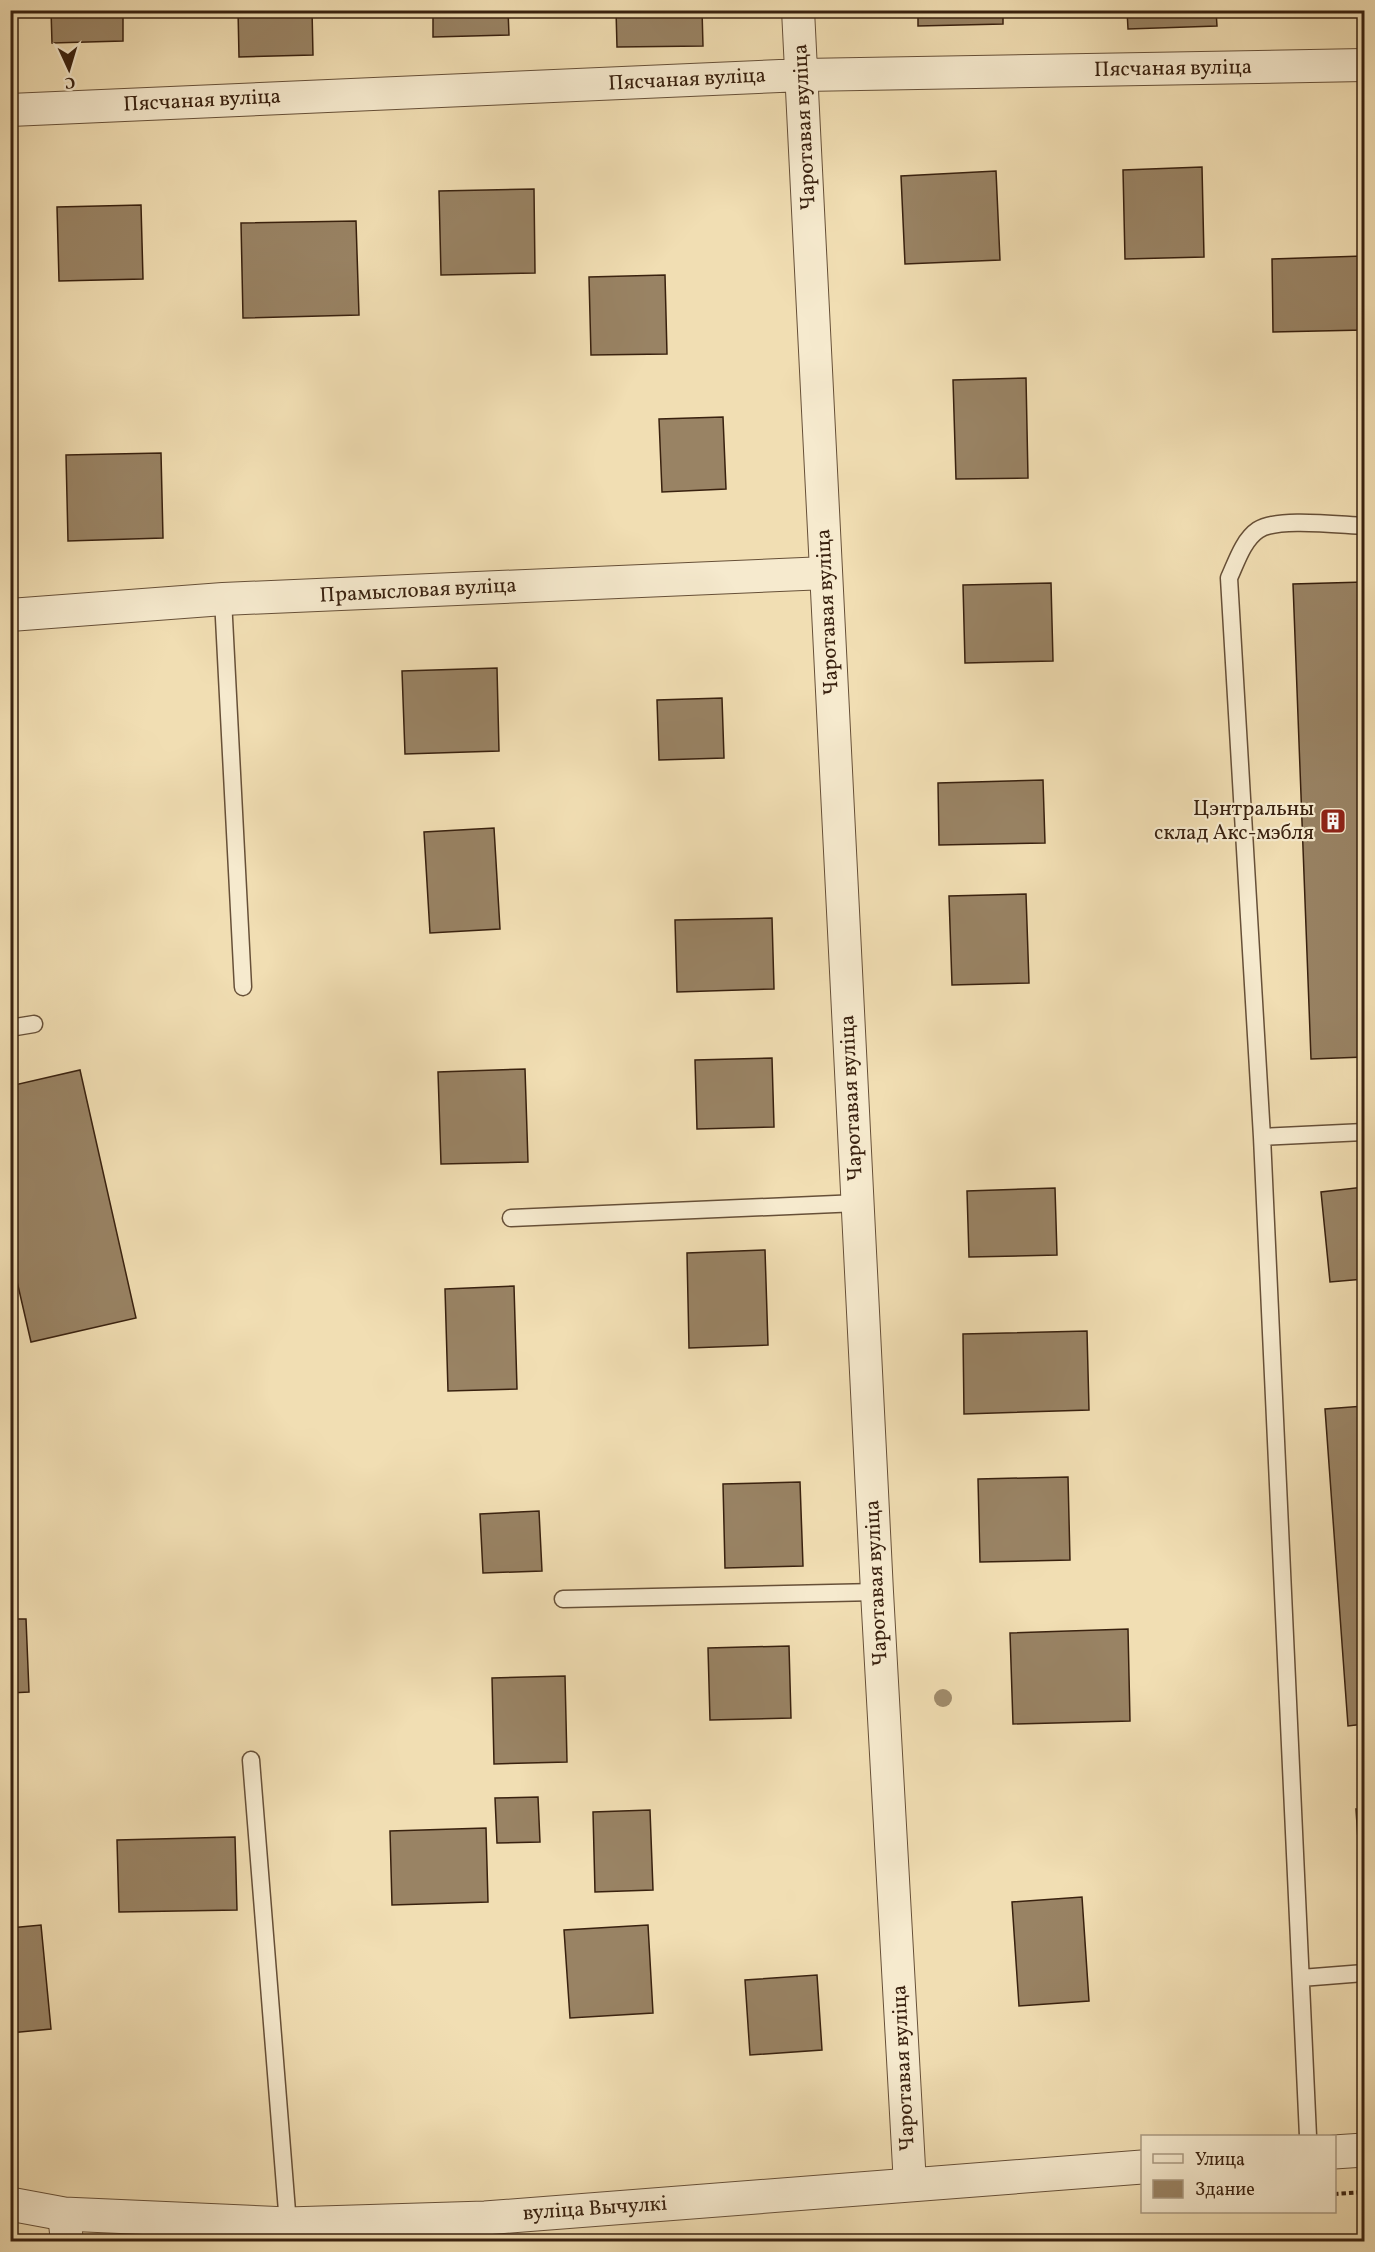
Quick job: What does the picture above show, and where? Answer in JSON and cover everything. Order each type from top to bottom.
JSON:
[{"type":"street","name":"Чаротавая вуліца","points":[[798,10],[877,1592],[910,2185]]},
{"type":"street","name":"Пясчаная вуліца","points":[[10,110],[803,75],[1365,65]]},
{"type":"street","name":"Прамысловая вуліца","points":[[10,615],[223,599],[826,573]]},
{"type":"street","points":[[1336,2152],[1365,2150]]},
{"type":"street","name":"вуліца Вычулкі","points":[[10,2204],[65,2228],[485,2218],[1141,2167]]},
{"type":"lane","points":[[1308,2135],[1262,1137],[1229,578],[1242,550],[1257,530],[1279,523],[1365,526]]},
{"type":"lane","points":[[223,599],[243,987]]},
{"type":"lane","points":[[10,1028],[34,1024]]},
{"type":"lane","points":[[1262,1137],[1365,1132]]},
{"type":"lane","points":[[511,1218],[858,1203]]},
{"type":"lane","points":[[563,1599],[877,1592]]},
{"type":"lane","points":[[251,1761],[288,2224]]},
{"type":"lane","points":[[1301,1978],[1365,1973]]},
{"type":"path","points":[[1336,2194],[1365,2192]]},
{"type":"building","points":[[51,10],[123,10],[123,41],[52,43]]},
{"type":"building","points":[[238,10],[312,10],[313,55],[239,57]]},
{"type":"building","points":[[433,10],[508,10],[509,35],[433,37]]},
{"type":"building","points":[[616,10],[702,10],[703,46],[617,47]]},
{"type":"building","points":[[918,10],[1003,10],[1003,24],[918,26]]},
{"type":"building","points":[[1127,10],[1216,10],[1217,26],[1128,29]]},
{"type":"building","points":[[1202,167],[1204,257],[1125,259],[1123,170]]},
{"type":"building","points":[[996,171],[1000,260],[905,264],[901,176]]},
{"type":"building","points":[[534,189],[535,273],[441,275],[439,191]]},
{"type":"building","points":[[141,205],[143,279],[59,281],[57,207]]},
{"type":"building","points":[[356,221],[359,315],[243,318],[241,223]]},
{"type":"building","points":[[1363,256],[1364,330],[1273,332],[1272,259]]},
{"type":"building","points":[[665,275],[667,354],[591,355],[589,277]]},
{"type":"building","points":[[1026,378],[1028,478],[956,479],[953,380]]},
{"type":"building","points":[[1361,409],[1364,409],[1364,456],[1363,456]]},
{"type":"building","points":[[723,417],[726,489],[662,492],[659,419]]},
{"type":"building","points":[[161,453],[163,538],[68,541],[66,455]]},
{"type":"building","name":"Цэнтральны склад Акс-мэбля","points":[[1364,582],[1364,1057],[1311,1059],[1293,584]]},
{"type":"building","points":[[1051,583],[1053,661],[965,663],[963,585]]},
{"type":"building","points":[[497,668],[499,751],[405,754],[402,671]]},
{"type":"building","points":[[722,698],[724,758],[659,760],[657,700]]},
{"type":"building","points":[[1043,780],[1045,843],[939,845],[938,783]]},
{"type":"building","points":[[494,828],[500,929],[430,933],[424,832]]},
{"type":"building","points":[[1026,894],[1029,983],[952,985],[949,896]]},
{"type":"building","points":[[772,918],[774,989],[677,992],[675,920]]},
{"type":"building","points":[[772,1058],[774,1127],[697,1129],[695,1060]]},
{"type":"building","points":[[525,1069],[528,1162],[441,1164],[438,1072]]},
{"type":"building","points":[[80,1070],[136,1318],[31,1342],[10,1251],[10,1086]]},
{"type":"building","points":[[1364,1187],[1364,1279],[1330,1282],[1321,1192]]},
{"type":"building","points":[[1055,1188],[1057,1255],[969,1257],[967,1191]]},
{"type":"building","points":[[765,1250],[768,1345],[689,1348],[687,1253]]},
{"type":"building","points":[[514,1286],[517,1389],[448,1391],[445,1289]]},
{"type":"building","points":[[1087,1331],[1089,1410],[964,1414],[963,1334]]},
{"type":"building","points":[[1364,1406],[1364,1724],[1348,1726],[1325,1409]]},
{"type":"building","points":[[1068,1477],[1070,1560],[980,1562],[978,1479]]},
{"type":"building","points":[[800,1482],[803,1566],[725,1568],[723,1484]]},
{"type":"building","points":[[539,1511],[542,1571],[483,1573],[480,1514]]},
{"type":"building","points":[[10,1619],[26,1619],[29,1692],[10,1693]]},
{"type":"building","points":[[1128,1629],[1130,1721],[1013,1724],[1010,1633]]},
{"type":"building","points":[[789,1646],[791,1718],[710,1720],[708,1648]]},
{"type":"building","points":[[565,1676],[567,1762],[494,1764],[492,1678]]},
{"type":"building","points":[[538,1797],[540,1842],[497,1843],[495,1798]]},
{"type":"building","points":[[1356,1809],[1364,1809],[1364,1932]]},
{"type":"building","points":[[650,1810],[653,1890],[595,1892],[593,1812]]},
{"type":"building","points":[[486,1828],[488,1902],[392,1905],[390,1831]]},
{"type":"building","points":[[235,1837],[237,1910],[119,1912],[117,1840]]},
{"type":"building","points":[[1082,1897],[1089,2001],[1019,2006],[1012,1902]]},
{"type":"building","points":[[41,1925],[51,2029],[10,2033],[10,1928]]},
{"type":"building","points":[[648,1925],[653,2013],[570,2018],[564,1930]]},
{"type":"building","points":[[817,1975],[822,2050],[750,2055],[745,1980]]},
{"type":"place","name":"Цэнтральны склад Акс-мэбля","points":[[1333,821]]}]
